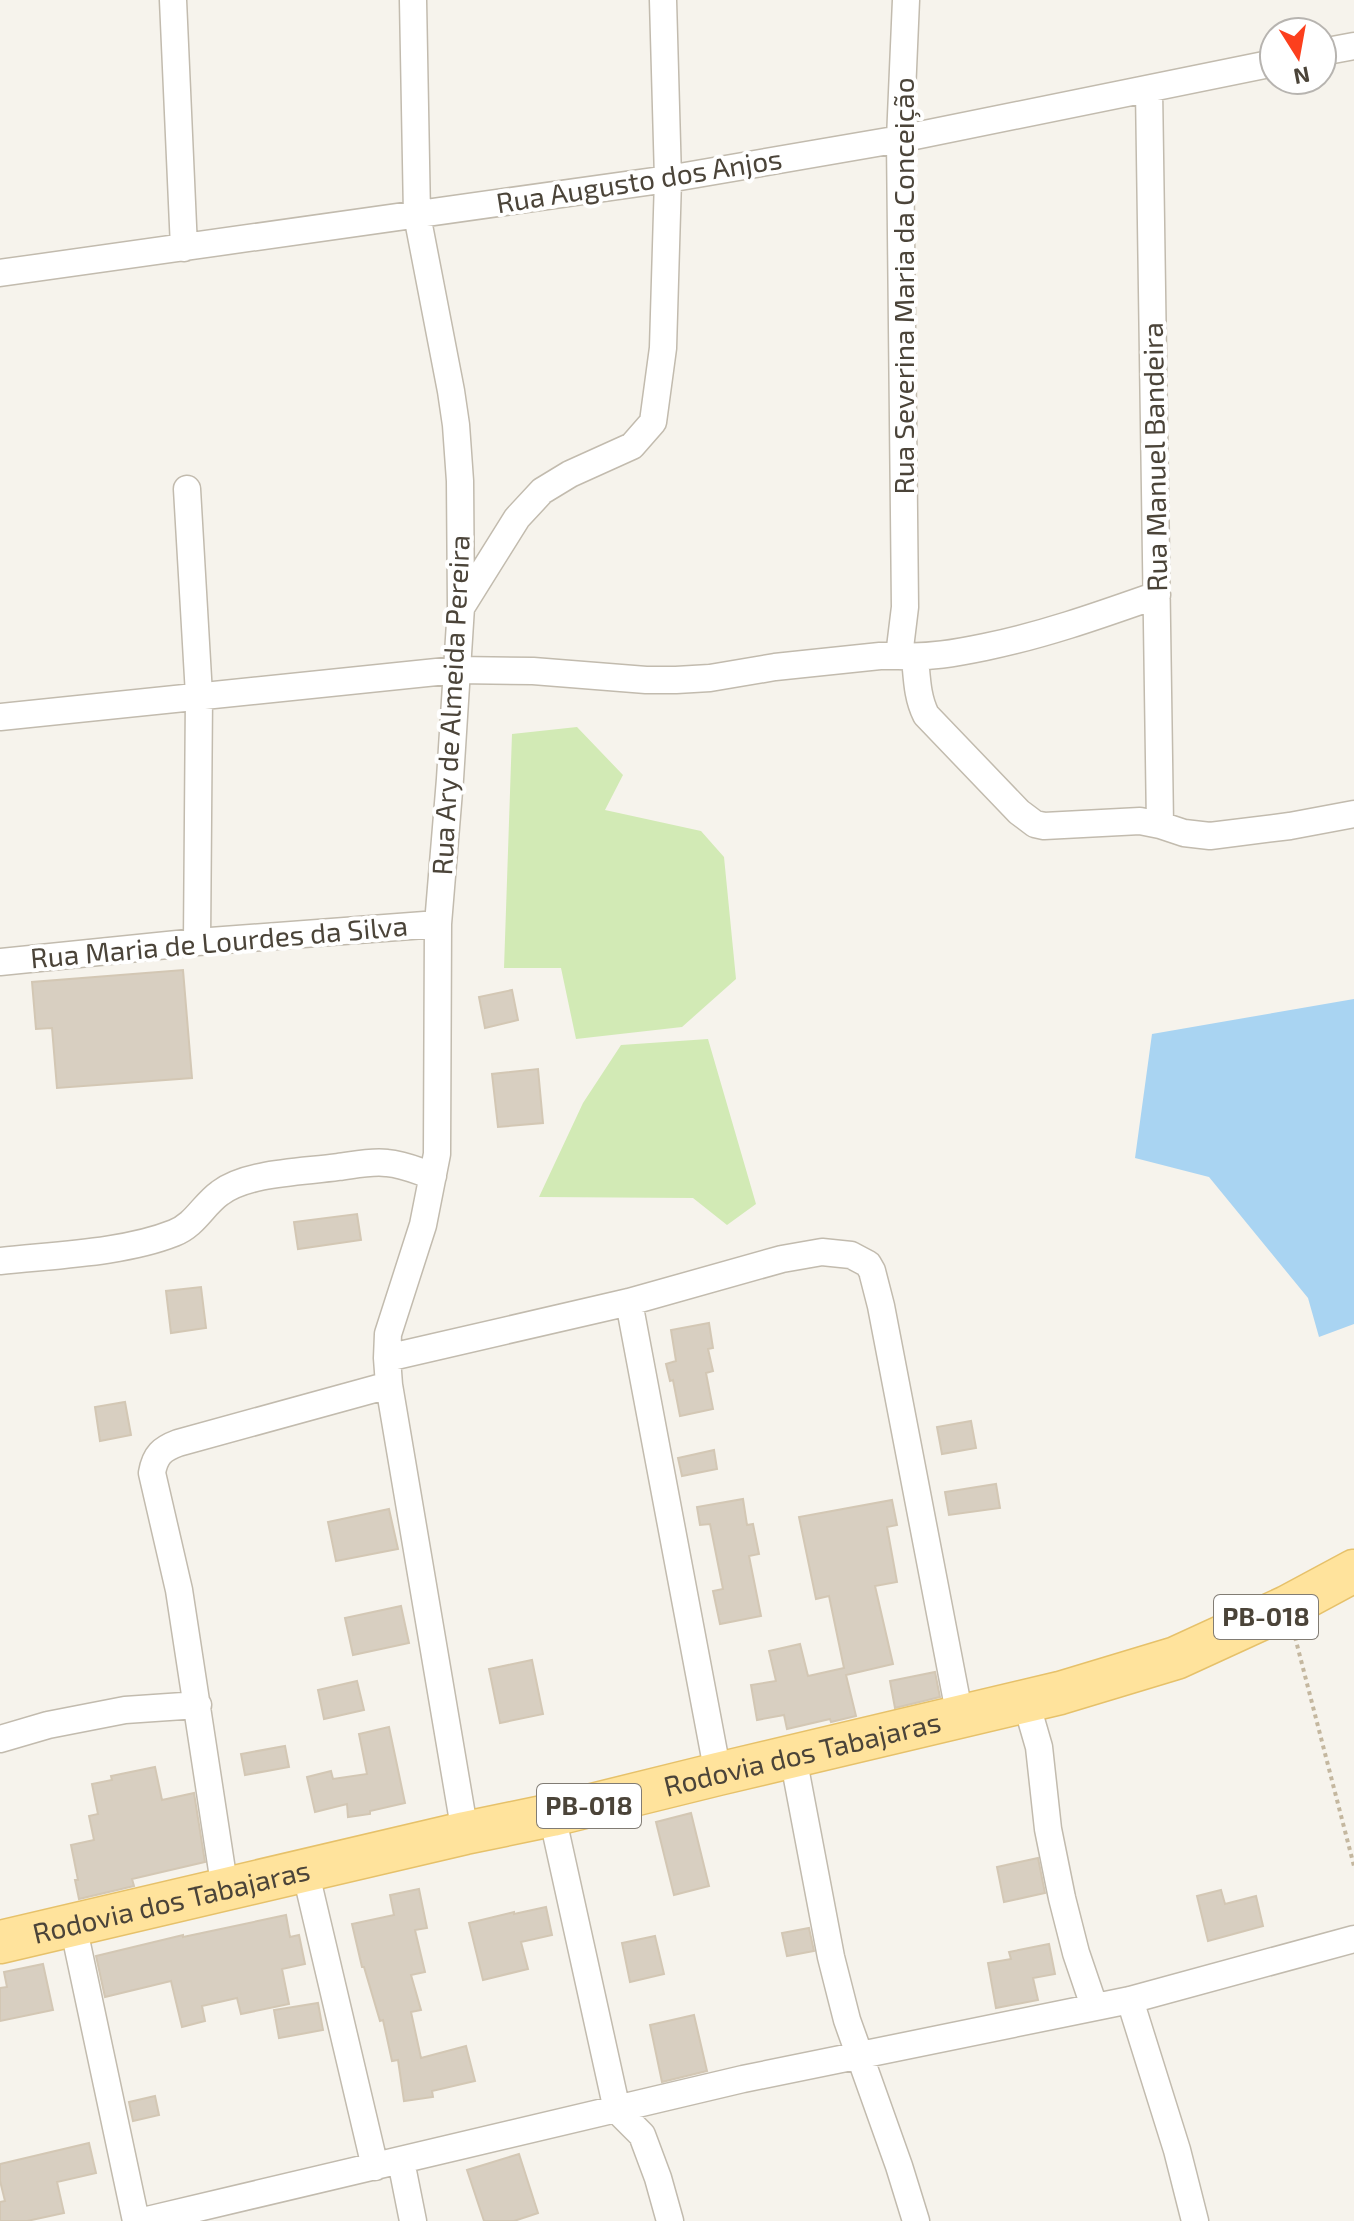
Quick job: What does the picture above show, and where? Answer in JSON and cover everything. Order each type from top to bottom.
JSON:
[{"type":"main road","name":"Rodovia dos Tabajaras","points":[[0,1942],[1026,1702],[1176,1658],[1287,1607],[1354,1571]]},
{"type":"street","points":[[173,0],[184,248]]},
{"type":"street","name":"Rua Ary de Almeida Pereira","points":[[413,0],[417,215],[456,425],[460,481],[461,607],[438,924],[438,1135],[423,1225],[388,1334],[387,1358],[389,1385],[465,1833]]},
{"type":"street","points":[[461,607],[517,518],[542,491],[570,474],[632,446],[653,422],[663,348],[668,179],[663,0]]},
{"type":"street","name":"Rua Severina Maria da Conceição","points":[[906,0],[900,139],[903,635],[926,715],[1019,812],[1035,824],[1060,826],[1140,821],[1184,833],[1210,836],[1354,814]]},
{"type":"street","name":"Rua Augusto dos Anjos","points":[[0,273],[668,179],[900,139],[1258,66]]},
{"type":"street","name":"Rua Manuel Bandeira","points":[[1149,89],[1160,825]]},
{"type":"street","points":[[187,489],[199,695],[197,942]]},
{"type":"street","points":[[0,717],[456,670],[533,671],[676,680],[880,656],[960,652],[1038,634],[1157,595]]},
{"type":"street","name":"Rua Maria de Lourdes da Silva","points":[[0,962],[197,942],[438,924]]},
{"type":"street","points":[[0,1261],[116,1248],[154,1240],[189,1225],[219,1193],[263,1177],[377,1163],[400,1165],[433,1176]]},
{"type":"street","points":[[387,1358],[629,1302],[782,1259],[822,1252],[863,1259],[872,1271],[881,1306],[960,1717]]},
{"type":"street","points":[[629,1302],[718,1774]]},
{"type":"street","points":[[225,1890],[179,1590],[152,1473],[154,1462],[165,1448],[178,1443],[389,1385]]},
{"type":"street","points":[[1026,1702],[1039,1747],[1048,1829],[1062,1898],[1094,2006]]},
{"type":"street","points":[[0,1739],[48,1725],[113,1712],[198,1705]]},
{"type":"street","points":[[793,1757],[831,1957],[847,2020],[916,2221]]},
{"type":"street","points":[[552,1815],[617,2110],[642,2135],[670,2221]]},
{"type":"street","points":[[305,1870],[388,2164],[413,2221]]},
{"type":"street","points":[[73,1925],[136,2221]]},
{"type":"street","points":[[143,2221],[743,2079],[1130,2000],[1354,1939]]},
{"type":"street","points":[[1130,2000],[1177,2150],[1195,2221]]},
{"type":"path","points":[[1287,1607],[1354,1866]]},
{"type":"green space","points":[[577,727],[623,775],[605,810],[701,831],[724,857],[736,979],[682,1027],[576,1039],[561,968],[504,968],[512,734]]},
{"type":"green space","points":[[708,1039],[756,1204],[727,1225],[693,1198],[539,1197],[583,1103],[621,1045]]},
{"type":"water","points":[[1354,999],[1354,1324],[1319,1337],[1308,1298],[1209,1177],[1135,1158],[1152,1034]]},
{"type":"building","points":[[183,970],[192,1078],[57,1088],[52,1028],[36,1029],[32,982]]},
{"type":"building","points":[[512,990],[518,1020],[485,1028],[479,997]]},
{"type":"building","points":[[538,1069],[543,1123],[498,1127],[492,1074]]},
{"type":"building","points":[[357,1214],[361,1240],[298,1249],[294,1222]]},
{"type":"building","points":[[201,1287],[206,1328],[171,1333],[166,1291]]},
{"type":"building","points":[[709,1323],[713,1348],[708,1349],[713,1371],[706,1373],[713,1409],[680,1416],[673,1380],[670,1381],[666,1364],[676,1361],[671,1330]]},
{"type":"building","points":[[125,1402],[131,1435],[100,1441],[95,1407]]},
{"type":"building","points":[[971,1421],[976,1448],[942,1454],[937,1427]]},
{"type":"building","points":[[714,1450],[717,1469],[682,1476],[678,1458]]},
{"type":"building","points":[[996,1484],[1000,1508],[949,1515],[945,1492]]},
{"type":"building","points":[[743,1499],[747,1525],[753,1524],[759,1554],[749,1556],[761,1616],[720,1624],[713,1591],[723,1589],[710,1524],[700,1525],[697,1507]]},
{"type":"building","points":[[892,1500],[897,1525],[887,1527],[897,1582],[875,1586],[893,1664],[846,1675],[856,1716],[787,1729],[784,1715],[757,1720],[751,1685],[776,1681],[769,1651],[800,1644],[808,1676],[844,1668],[829,1596],[816,1599],[799,1517]]},
{"type":"building","points":[[389,1509],[398,1549],[336,1561],[328,1522]]},
{"type":"building","points":[[401,1606],[409,1643],[353,1655],[345,1618]]},
{"type":"building","points":[[532,1660],[543,1714],[500,1723],[489,1669]]},
{"type":"building","points":[[935,1672],[940,1697],[895,1708],[890,1681]]},
{"type":"building","points":[[357,1681],[364,1710],[324,1719],[318,1690]]},
{"type":"building","points":[[389,1727],[405,1803],[348,1817],[347,1804],[315,1812],[307,1777],[331,1771],[333,1779],[367,1774],[359,1734]]},
{"type":"building","points":[[285,1746],[289,1767],[245,1775],[241,1754]]},
{"type":"building","points":[[155,1767],[162,1800],[194,1793],[205,1862],[132,1879],[134,1886],[79,1899],[71,1845],[94,1840],[89,1816],[98,1814],[92,1784],[112,1780],[111,1776]]},
{"type":"building","points":[[691,1813],[709,1886],[674,1895],[656,1822]]},
{"type":"building","points":[[1038,1858],[1045,1893],[1004,1902],[997,1867]]},
{"type":"building","points":[[419,1889],[427,1928],[415,1930],[425,1972],[411,1975],[421,2010],[411,2012],[421,2058],[466,2046],[475,2081],[432,2091],[433,2097],[404,2101],[398,2060],[392,2061],[383,2020],[380,2021],[362,1967],[352,1924],[394,1915],[390,1895]]},
{"type":"building","points":[[1221,1890],[1225,1904],[1256,1896],[1263,1926],[1208,1941],[1197,1896]]},
{"type":"building","points":[[546,1907],[552,1935],[521,1942],[528,1969],[483,1980],[469,1923]]},
{"type":"building","points":[[286,1915],[290,1937],[299,1935],[305,1964],[282,1969],[289,2004],[241,2014],[237,1998],[202,2006],[205,2021],[182,2027],[171,1981],[105,1997],[96,1956]]},
{"type":"building","points":[[809,1928],[814,1951],[787,1956],[782,1933]]},
{"type":"building","points":[[655,1936],[664,1974],[630,1982],[622,1943]]},
{"type":"building","points":[[1049,1944],[1055,1974],[1033,1978],[1038,2000],[996,2008],[988,1963],[1011,1959],[1009,1952]]},
{"type":"building","points":[[43,1964],[53,2010],[0,2021],[0,1988],[7,1987],[4,1972]]},
{"type":"building","points":[[318,2003],[323,2030],[279,2038],[274,2010]]},
{"type":"building","points":[[694,2015],[707,2071],[662,2082],[650,2025]]},
{"type":"building","points":[[155,2096],[159,2115],[133,2121],[129,2102]]},
{"type":"building","points":[[89,2143],[96,2173],[57,2182],[64,2213],[27,2221],[0,2221],[0,2202],[5,2201],[0,2164]]},
{"type":"building","points":[[519,2154],[538,2213],[514,2221],[484,2221],[467,2170]]}]
